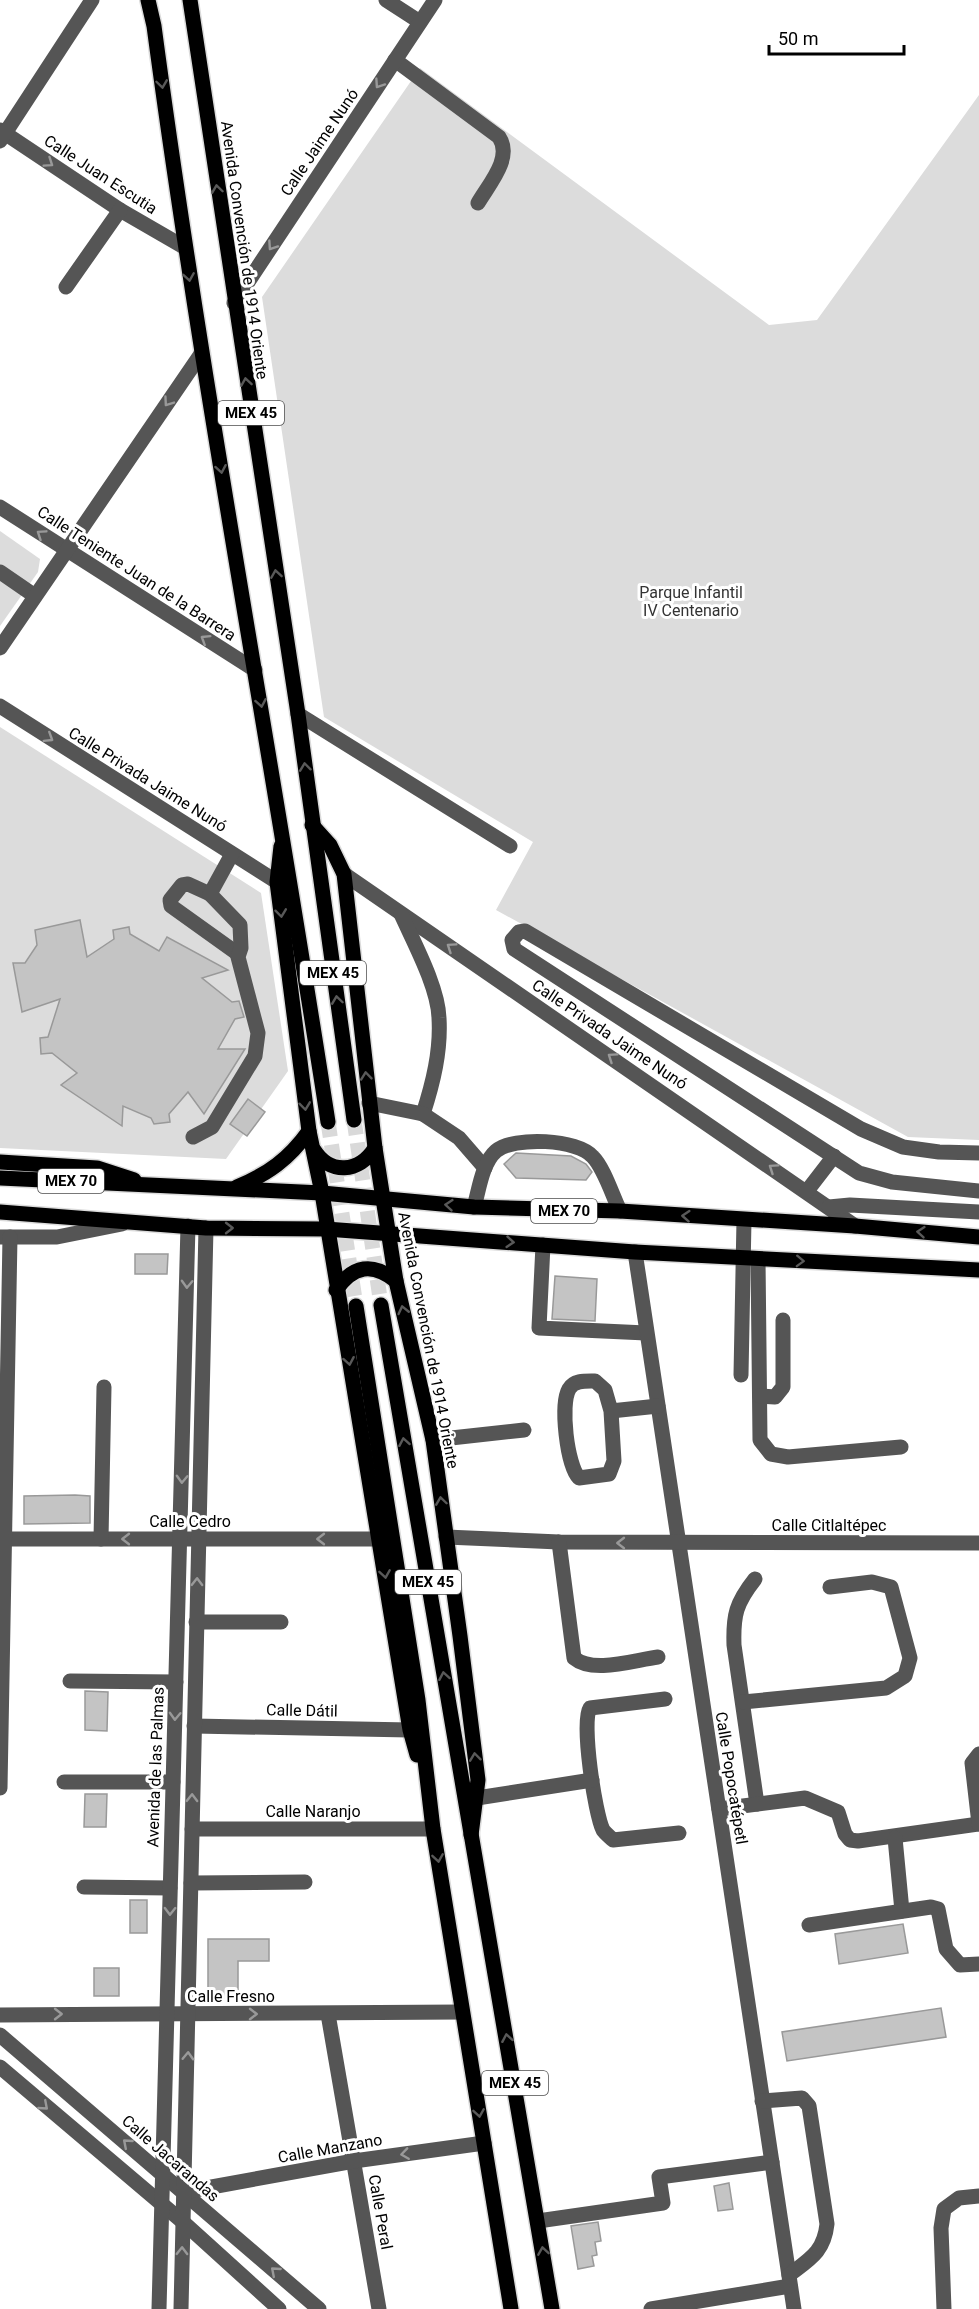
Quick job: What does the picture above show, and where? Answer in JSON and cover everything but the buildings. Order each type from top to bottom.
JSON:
[{"type":"main road","points":[[148,0],[154,26]]},
{"type":"main road","name":"MEX 45","points":[[153,0],[154,26],[184,247],[284,834],[328,1122]]},
{"type":"main road","name":"Avenida Convención de 1914 Oriente","points":[[190,0],[234,303],[298,714],[354,1120]]},
{"type":"main road","name":"Avenida Convención de 1914 Oriente","points":[[312,825],[330,845],[344,874],[369,1103],[388,1233],[396,1281],[433,1440],[446,1537],[478,1780],[471,1835]]},
{"type":"main road","points":[[284,834],[277,882],[309,1131],[322,1193],[336,1290],[380,1539],[410,1730],[429,1800]]},
{"type":"main road","points":[[234,1188],[274,1169],[293,1153],[309,1131]]},
{"type":"main road","points":[[312,1147],[319,1158],[330,1166],[343,1169],[362,1163],[375,1148]]},
{"type":"main road","points":[[0,1162],[97,1168],[122,1173],[142,1184]]},
{"type":"main road","name":"MEX 70","points":[[0,1178],[322,1193],[474,1207],[620,1212],[855,1226],[979,1237]]},
{"type":"main road","name":"MEX 70","points":[[0,1212],[206,1228],[327,1228],[636,1252],[979,1270]]},
{"type":"main road","points":[[336,1290],[344,1278],[357,1270],[371,1268],[385,1272],[396,1281]]},
{"type":"main road","name":"Avenida Convención de 1914 Oriente","points":[[381,1305],[552,2309]]},
{"type":"main road","name":"MEX 45","points":[[356,1306],[418,1700],[433,1829],[512,2309]]},
{"type":"street","points":[[2,135],[92,0]]},
{"type":"street","points":[[387,0],[420,22]]},
{"type":"street","name":"Calle Jaime Nunó","points":[[234,303],[435,0]]},
{"type":"street","points":[[395,60],[499,137],[505,146],[505,156],[478,203]]},
{"type":"street","name":"Calle Juan Escutia","points":[[2,135],[120,210],[184,247]]},
{"type":"street","points":[[66,287],[120,210]]},
{"type":"street","points":[[0,648],[6,626],[35,596],[201,354]]},
{"type":"street","name":"Calle Teniente Juan de la Barrera","points":[[0,507],[255,670]]},
{"type":"street","points":[[0,572],[35,596]]},
{"type":"street","name":"Calle Privada Jaime Nunó","points":[[0,706],[277,882]]},
{"type":"street","points":[[298,714],[510,846]]},
{"type":"street","points":[[210,894],[232,854]]},
{"type":"street","name":"Calle Privada Jaime Nunó","points":[[344,874],[855,1226]]},
{"type":"street","points":[[193,1137],[212,1127],[255,1056],[258,1033],[238,954],[171,906],[170,900],[182,885],[188,884],[210,894],[240,925],[241,948],[238,954]]},
{"type":"street","points":[[400,912],[425,968],[439,1017],[435,1074],[423,1114]]},
{"type":"street","points":[[979,1153],[939,1152],[903,1147],[861,1129],[525,931],[519,932],[512,940],[514,949],[859,1173],[892,1182],[979,1191]]},
{"type":"street","points":[[369,1103],[423,1114],[459,1138],[485,1168]]},
{"type":"street","points":[[474,1207],[485,1168],[495,1152],[510,1143],[573,1144],[593,1156],[620,1212]]},
{"type":"street","points":[[807,1191],[834,1156]]},
{"type":"street","points":[[829,1207],[979,1212]]},
{"type":"street","points":[[741,1375],[744,1220]]},
{"type":"street","points":[[0,1788],[5,1237],[57,1237],[129,1222]]},
{"type":"street","name":"Avenida de las Palmas","points":[[159,2309],[188,1226]]},
{"type":"street","points":[[181,2309],[206,1228]]},
{"type":"street","points":[[543,1245],[539,1328],[646,1333]]},
{"type":"street","name":"Calle Popocatépetl","points":[[636,1252],[646,1333],[794,2309]]},
{"type":"street","points":[[758,1259],[760,1440],[771,1454],[788,1457],[902,1447]]},
{"type":"street","points":[[760,1396],[775,1397],[783,1387],[783,1320]]},
{"type":"street","points":[[595,1381],[605,1390],[611,1411],[614,1461],[609,1474],[579,1478],[572,1469],[569,1458],[565,1401],[569,1388],[578,1382],[595,1381]]},
{"type":"street","points":[[101,1539],[104,1387]]},
{"type":"street","points":[[611,1411],[658,1406]]},
{"type":"street","points":[[433,1440],[524,1430]]},
{"type":"street","points":[[446,1537],[559,1542],[679,1543]]},
{"type":"street","name":"Calle Cedro","points":[[2,1539],[380,1539]]},
{"type":"street","points":[[559,1542],[574,1658],[583,1666],[595,1666],[658,1657]]},
{"type":"street","name":"Calle Citlaltépec","points":[[679,1543],[979,1543]]},
{"type":"street","points":[[755,1578],[740,1597],[733,1619],[734,1645],[757,1804]]},
{"type":"street","points":[[743,1702],[886,1688],[905,1676],[910,1658],[891,1587],[872,1582],[830,1587]]},
{"type":"street","points":[[196,1622],[281,1622]]},
{"type":"street","points":[[70,1681],[176,1682]]},
{"type":"street","points":[[665,1699],[590,1708],[586,1714],[585,1726],[592,1780],[603,1829],[613,1840],[679,1833]]},
{"type":"street","name":"Calle Dátil","points":[[194,1726],[410,1730]]},
{"type":"street","points":[[719,1809],[805,1798],[838,1812],[845,1834],[850,1840],[895,1838],[979,1824],[972,1763],[979,1754]]},
{"type":"street","points":[[477,1798],[592,1780]]},
{"type":"street","points":[[64,1782],[173,1782]]},
{"type":"street","name":"Calle Naranjo","points":[[192,1829],[433,1829]]},
{"type":"street","points":[[895,1838],[902,1911]]},
{"type":"street","points":[[190,1883],[305,1882]]},
{"type":"street","points":[[84,1887],[170,1888]]},
{"type":"street","points":[[809,1925],[930,1907],[938,1909],[946,1948],[960,1965],[979,1964]]},
{"type":"street","name":"Calle Fresno","points":[[0,2015],[462,2012]]},
{"type":"street","name":"Calle Peral","points":[[328,2014],[379,2309]]},
{"type":"street","name":"Calle Jacarandas","points":[[0,2035],[319,2309]]},
{"type":"street","points":[[0,2067],[183,2222],[279,2309]]},
{"type":"street","points":[[651,2309],[790,2281],[817,2254],[825,2240],[827,2224],[809,2106],[802,2098],[762,2101]]},
{"type":"street","name":"Calle Manzano","points":[[184,2192],[354,2161],[484,2143]]},
{"type":"street","points":[[538,2222],[663,2203],[659,2176],[772,2162]]},
{"type":"street","points":[[945,2309],[941,2228],[944,2209],[959,2198],[979,2196]]},
{"type":"green space","name":"Parque Infantil IV Centenario","points":[[420,68],[769,325],[817,320],[979,95],[979,1140],[908,1137],[496,910],[533,842],[324,717],[262,297]]},
{"type":"green space","points":[[0,531],[40,559],[38,572],[0,626]]},
{"type":"green space","points":[[0,727],[261,893],[288,1071],[226,1159],[0,1148]]},
{"type":"tunnel","points":[[354,1120],[381,1305]]},
{"type":"tunnel","points":[[328,1122],[356,1306]]}]
